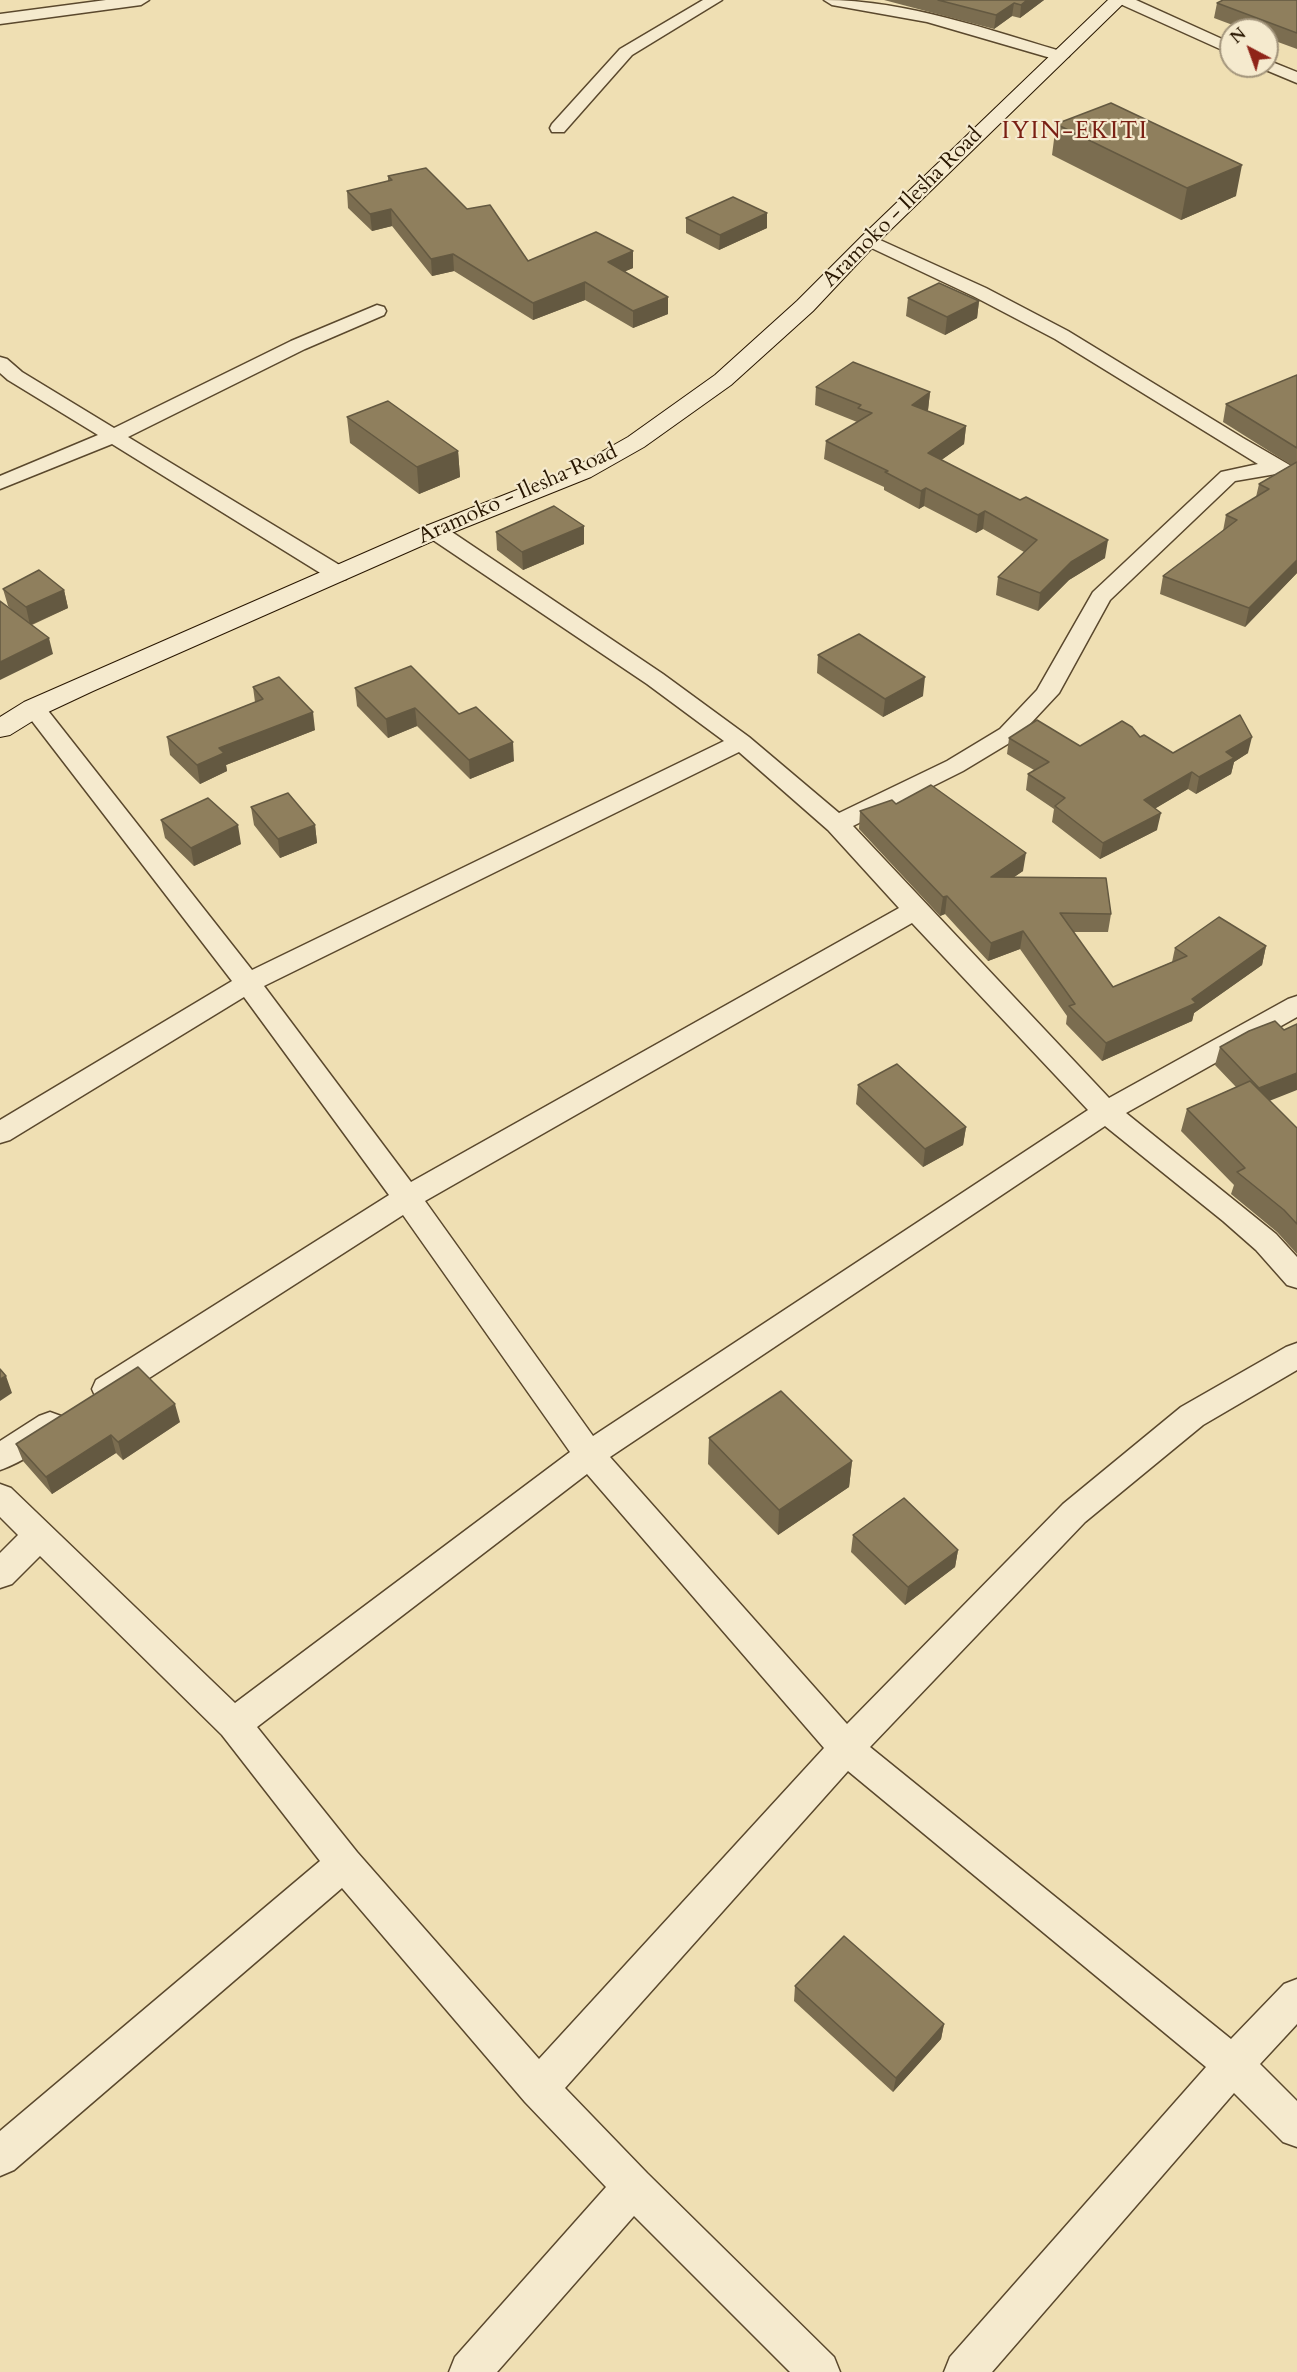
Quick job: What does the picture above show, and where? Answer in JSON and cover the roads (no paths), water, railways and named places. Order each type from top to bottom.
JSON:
[{"type":"main road","name":"Aramoko - Ilesha Road","points":[[0,729],[34,708],[435,531],[583,472],[636,442],[723,380],[805,306],[868,240],[1118,0]]},
{"type":"street","points":[[0,19],[141,0]]},
{"type":"street","points":[[558,128],[626,52],[714,0]]},
{"type":"street","points":[[832,0],[949,23],[1060,56]]},
{"type":"street","points":[[1123,0],[1219,44]]},
{"type":"street","points":[[1279,70],[1297,78]]},
{"type":"street","points":[[868,240],[1037,321],[1089,350],[1225,437],[1288,472]]},
{"type":"street","points":[[0,483],[114,436],[298,345],[377,311]]},
{"type":"street","points":[[0,363],[15,376],[338,574]]},
{"type":"street","points":[[1225,437],[1228,476]]},
{"type":"street","points":[[837,824],[955,766],[1008,734],[1047,693],[1101,597],[1228,476],[1288,472]]},
{"type":"street","points":[[435,531],[655,679],[741,742],[837,824],[1106,1112],[1257,1234],[1297,1277]]},
{"type":"street","points":[[34,708],[248,983],[407,1198],[589,1455],[846,1748],[1233,2065],[1297,2128]]},
{"type":"street","points":[[0,1133],[248,983],[741,742]]},
{"type":"street","points":[[0,1457],[407,1198],[915,910]]},
{"type":"street","points":[[234,1724],[589,1455],[1106,1112],[1297,1005]]},
{"type":"street","points":[[538,2088],[846,1748],[1074,1513],[1192,1416],[1297,1356]]},
{"type":"street","points":[[0,1497],[234,1724],[344,1864],[538,2088],[633,2187],[819,2372]]},
{"type":"street","points":[[0,1574],[40,1535]]},
{"type":"street","points":[[0,2156],[344,1864]]},
{"type":"street","points":[[965,2372],[1233,2065],[1297,1997]]},
{"type":"street","points":[[470,2372],[633,2187]]},
{"type":"district","name":"IYIN-EKITI","points":[[1075,132]]}]
